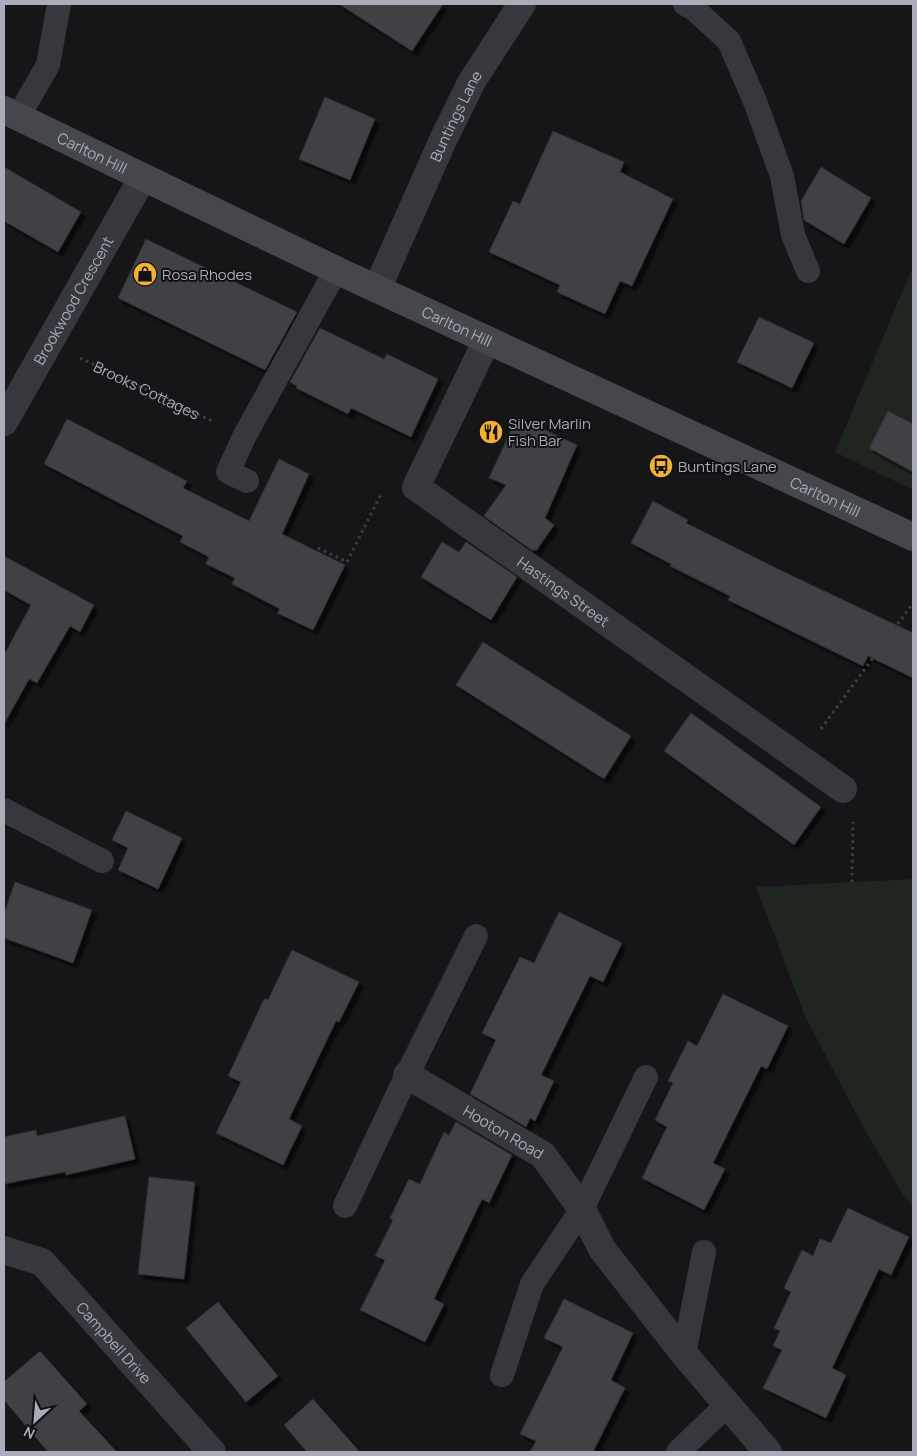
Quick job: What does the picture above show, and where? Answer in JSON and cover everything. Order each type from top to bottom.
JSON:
[{"type":"main road","name":"Carlton Hill","points":[[11,113],[336,270],[913,537]]},
{"type":"street","name":"Buntings Lane","points":[[377,289],[443,140],[472,81],[522,4]]},
{"type":"street","name":"Brookwood Crescent","points":[[4,422],[142,177]]},
{"type":"street","name":"Hastings Street","points":[[487,340],[416,487],[843,790]]},
{"type":"street","name":"Hooton Road","points":[[406,1076],[543,1155],[582,1209],[602,1249],[684,1354],[768,1452]]},
{"type":"street","name":"Campbell Drive","points":[[4,1250],[42,1262],[212,1452]]},
{"type":"lane","points":[[11,113],[48,65],[59,4]]},
{"type":"lane","points":[[686,4],[729,41],[756,104],[782,176],[793,234],[808,271]]},
{"type":"lane","points":[[247,481],[228,472],[244,437],[336,270]]},
{"type":"lane","points":[[4,810],[102,861]]},
{"type":"lane","points":[[345,1206],[406,1076],[476,936]]},
{"type":"lane","points":[[502,1375],[532,1284],[582,1209],[646,1077]]},
{"type":"lane","points":[[684,1354],[704,1252]]},
{"type":"lane","points":[[678,1452],[727,1405]]},
{"type":"path","name":"Brooks Cottages","points":[[49,342],[244,437]]},
{"type":"path","points":[[318,548],[347,562],[382,491]]},
{"type":"path","points":[[800,758],[913,602]]},
{"type":"path","points":[[852,882],[853,818]]},
{"type":"shaded area","points":[[913,266],[913,490],[835,452]]},
{"type":"shaded area","points":[[913,879],[913,1206],[902,1193],[860,1121],[805,1016],[756,887]]},
{"type":"building","points":[[339,4],[443,4],[412,51]]},
{"type":"building","points":[[325,97],[375,119],[350,180],[299,159]]},
{"type":"building","points":[[553,131],[624,162],[620,172],[673,199],[632,286],[620,281],[605,314],[557,292],[560,285],[489,252],[513,201],[520,204]]},
{"type":"building","points":[[4,167],[81,212],[58,252],[4,221]]},
{"type":"building","points":[[821,167],[871,198],[844,244],[804,220],[801,201]]},
{"type":"building","points":[[146,239],[297,312],[265,370],[118,298]]},
{"type":"building","points":[[759,317],[814,343],[792,388],[737,362]]},
{"type":"building","points":[[320,328],[384,359],[387,354],[438,379],[411,437],[351,408],[348,414],[296,388],[297,386],[290,382]]},
{"type":"building","points":[[888,411],[913,424],[913,472],[869,448]]},
{"type":"building","points":[[517,417],[577,445],[545,518],[554,525],[536,551],[534,549],[533,551],[484,516],[506,485],[489,478]]},
{"type":"building","points":[[67,419],[187,481],[183,488],[249,521],[279,459],[309,474],[282,534],[345,565],[313,630],[277,613],[280,609],[232,584],[235,578],[206,564],[209,557],[180,542],[183,536],[44,464]]},
{"type":"building","points":[[653,501],[688,520],[686,523],[913,633],[913,678],[868,656],[863,666],[728,600],[730,596],[670,566],[671,564],[631,543]]},
{"type":"building","points":[[442,542],[459,552],[466,542],[517,577],[491,620],[421,577]]},
{"type":"building","points":[[4,556],[94,605],[80,632],[70,626],[37,683],[29,679],[4,724],[4,655],[31,605],[4,590]]},
{"type":"building","points":[[483,642],[631,736],[604,779],[456,685]]},
{"type":"building","points":[[691,713],[821,807],[794,845],[664,751]]},
{"type":"building","points":[[126,811],[182,838],[158,889],[118,870],[128,848],[112,840]]},
{"type":"building","points":[[15,882],[92,910],[73,963],[4,938],[4,914]]},
{"type":"building","points":[[559,912],[622,943],[603,982],[590,976],[541,1075],[554,1081],[535,1121],[530,1118],[526,1127],[470,1094],[496,1040],[482,1033],[520,957],[534,963]]},
{"type":"building","points":[[292,950],[359,982],[339,1022],[336,1021],[289,1119],[302,1126],[283,1165],[216,1133],[241,1082],[228,1076],[264,999],[268,1000]]},
{"type":"building","points":[[723,994],[788,1026],[767,1069],[761,1066],[713,1163],[725,1169],[704,1210],[642,1178],[667,1127],[655,1120],[673,1083],[668,1081],[688,1041],[697,1046]]},
{"type":"building","points":[[125,1116],[135,1159],[66,1175],[65,1172],[4,1184],[4,1137],[36,1130],[37,1136]]},
{"type":"building","points":[[456,1122],[512,1155],[489,1203],[482,1199],[434,1299],[444,1304],[425,1342],[360,1310],[385,1260],[375,1256],[393,1220],[390,1218],[409,1179],[420,1184],[444,1132],[449,1135]]},
{"type":"building","points":[[149,1177],[195,1182],[184,1279],[138,1274]]},
{"type":"building","points":[[848,1208],[909,1237],[891,1275],[879,1269],[832,1368],[846,1375],[826,1418],[763,1388],[782,1350],[773,1346],[780,1331],[774,1328],[791,1292],[784,1288],[802,1250],[813,1256],[820,1239],[831,1243]]},
{"type":"building","points":[[564,1299],[633,1333],[611,1380],[625,1388],[593,1452],[530,1452],[536,1441],[520,1434],[563,1347],[544,1338]]},
{"type":"building","points":[[218,1302],[278,1376],[246,1402],[186,1328]]},
{"type":"building","points":[[40,1351],[87,1404],[79,1411],[117,1452],[48,1452],[4,1400],[4,1382]]},
{"type":"building","points":[[313,1399],[360,1452],[307,1452],[284,1425]]},
{"type":"place","name":"Rosa Rhodes","points":[[145,274]]},
{"type":"place","name":"Silver Marlin Fish Bar","points":[[491,432]]},
{"type":"place","name":"Buntings Lane","points":[[661,466]]}]
